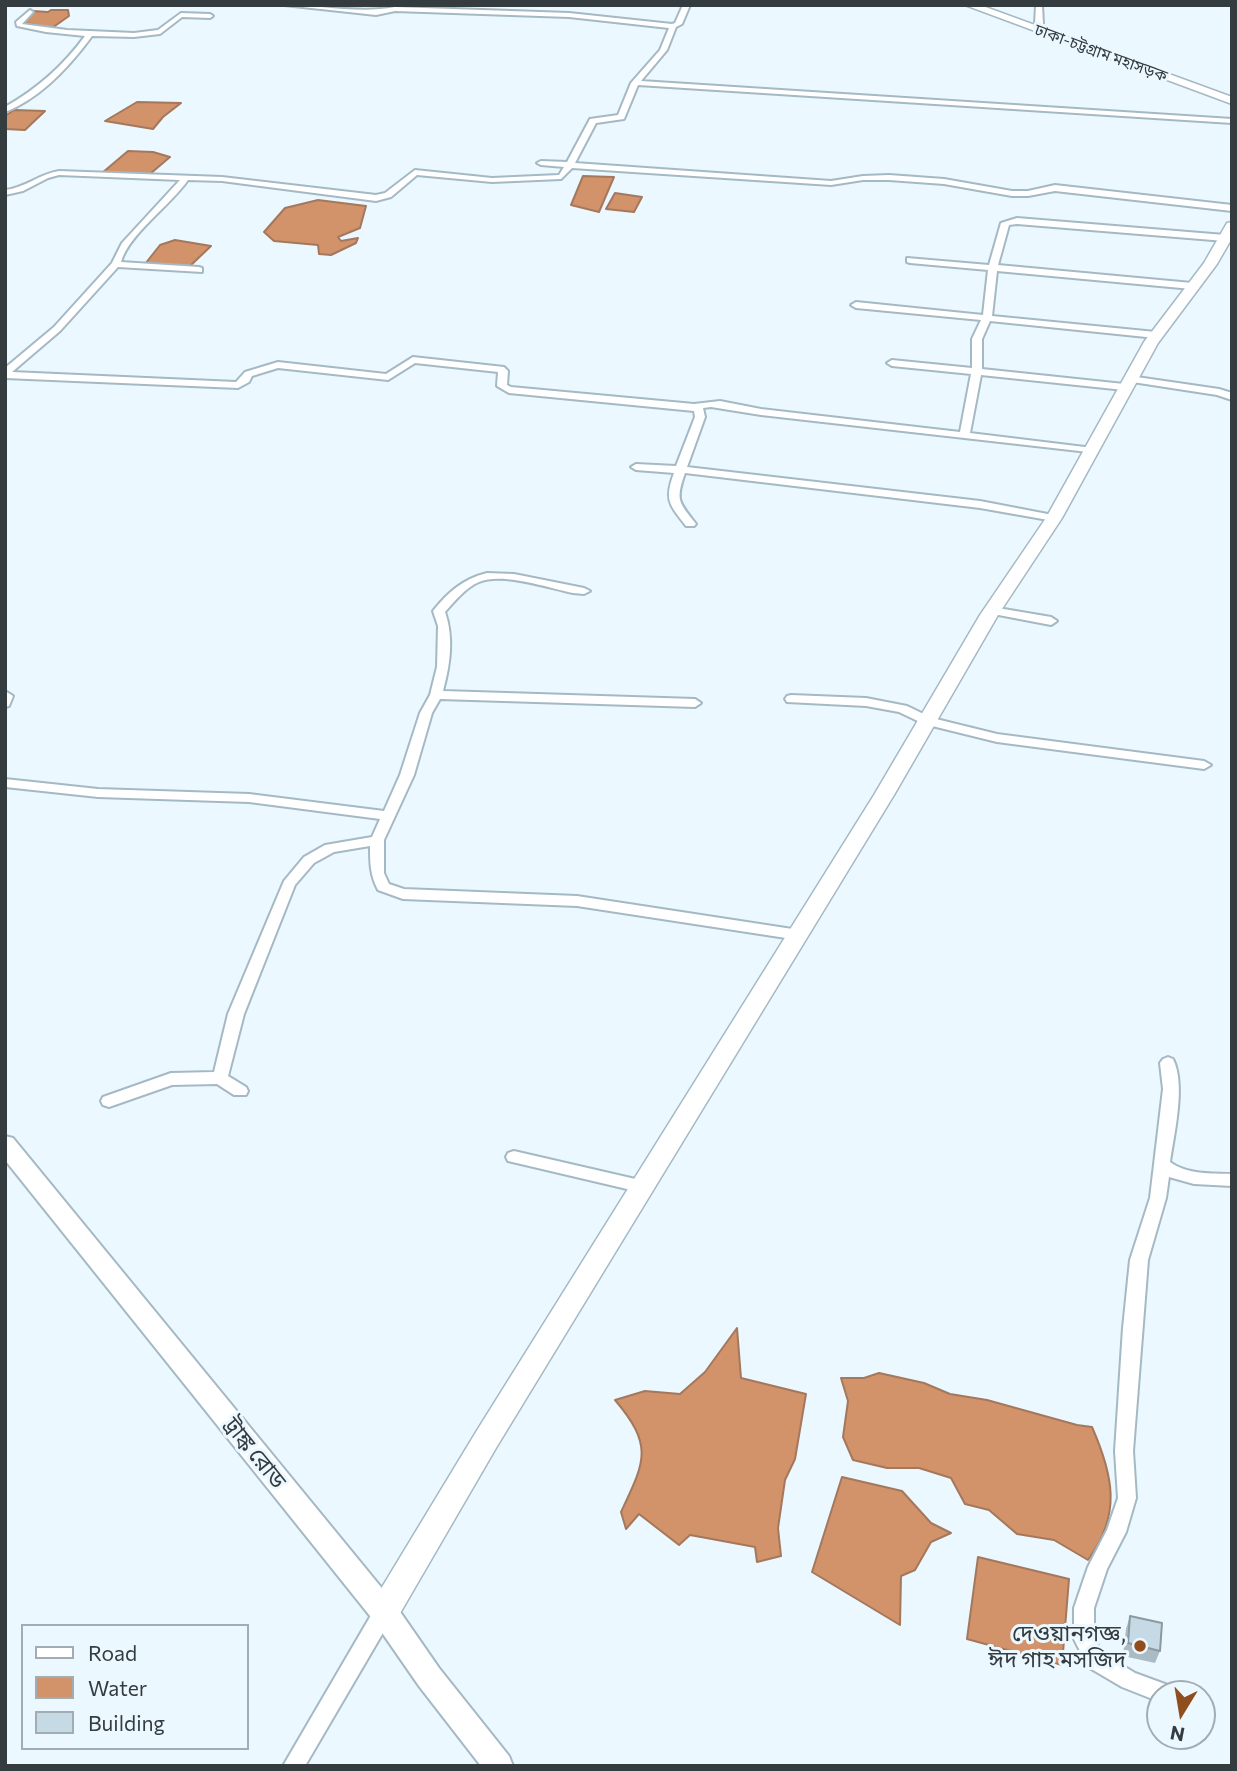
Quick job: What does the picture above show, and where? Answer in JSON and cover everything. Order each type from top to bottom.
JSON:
[{"type":"highway","name":"ঢাকা-চট্টগ্রাম মহাসড়ক","points":[[970,5],[1232,101]]},
{"type":"highway","name":"ঢাকা-চট্টগ্রাম মহাসড়ক","points":[[990,5],[1232,96]]},
{"type":"highway","points":[[384,1612],[486,1440],[799,935],[992,611],[1054,518],[1156,335],[1210,264],[1228,232]]},
{"type":"main road","name":"ট্রাঙ্ক রোড","points":[[5,1144],[384,1612],[429,1677],[499,1766]]},
{"type":"street","points":[[287,5],[384,11],[397,7],[569,15],[673,26],[678,24],[687,5]]},
{"type":"street","points":[[1039,5],[1039,23]]},
{"type":"street","points":[[30,12],[19,25],[41,31],[91,33],[154,33],[163,30],[181,15],[210,16]]},
{"type":"street","points":[[5,193],[20,191],[45,174],[52,173],[222,179],[376,198],[388,195],[415,172],[492,180],[561,177],[593,121],[621,117],[635,83],[659,59],[669,43],[673,26]]},
{"type":"street","points":[[5,110],[48,81],[72,58],[91,33]]},
{"type":"street","points":[[635,83],[1232,121]]},
{"type":"street","points":[[541,163],[831,183],[860,178],[932,180],[967,184],[986,191],[1006,193],[1033,193],[1041,188],[1055,188],[1232,208]]},
{"type":"street","points":[[5,377],[57,329],[116,264],[116,256],[125,243],[164,207],[185,178]]},
{"type":"street","points":[[964,436],[977,371],[977,339],[987,317],[993,267],[1005,223],[1008,221],[1228,232]]},
{"type":"street","points":[[910,260],[1192,286]]},
{"type":"street","points":[[116,264],[199,270]]},
{"type":"street","points":[[856,305],[1156,335]]},
{"type":"street","points":[[5,377],[238,385],[248,374],[278,365],[388,377],[408,362],[423,360],[501,369],[502,386],[509,390],[695,407],[706,403],[721,404],[761,412],[1093,451]]},
{"type":"street","points":[[892,363],[1219,392],[1232,397]]},
{"type":"street","points":[[690,524],[677,507],[672,493],[700,416],[695,407]]},
{"type":"street","points":[[636,467],[681,469],[1030,512],[1054,518]]},
{"type":"street","points":[[584,592],[565,590],[556,584],[532,580],[478,577],[455,594],[439,611],[444,626],[444,656],[436,695],[426,713],[407,775],[377,840],[377,873],[383,887],[403,894],[577,901],[799,935]]},
{"type":"street","points":[[992,611],[1051,621]]},
{"type":"street","points":[[5,695],[8,696],[5,703]]},
{"type":"street","points":[[436,695],[695,703]]},
{"type":"street","points":[[791,699],[866,702],[903,709],[928,721],[997,738],[1204,765]]},
{"type":"street","points":[[5,783],[98,793],[249,798],[389,816]]},
{"type":"street","points":[[220,1078],[236,1014],[289,884],[309,860],[330,848],[377,840]]},
{"type":"street","points":[[1146,1686],[1095,1660],[1084,1639],[1084,1608],[1098,1567],[1116,1532],[1127,1498],[1124,1451],[1126,1404],[1139,1260],[1158,1198],[1171,1089],[1168,1063]]},
{"type":"street","points":[[109,1101],[172,1079],[220,1078],[240,1091]]},
{"type":"street","points":[[513,1157],[643,1187]]},
{"type":"street","points":[[1161,1164],[1172,1173],[1184,1176],[1232,1180]]},
{"type":"street","points":[[293,1766],[384,1612]]},
{"type":"water","points":[[68,10],[69,16],[52,28],[21,22],[33,11]]},
{"type":"water","points":[[137,102],[181,103],[153,129],[105,121]]},
{"type":"water","points":[[14,110],[45,111],[25,130],[5,129],[5,116]]},
{"type":"water","points":[[128,151],[153,152],[170,157],[150,174],[102,173]]},
{"type":"water","points":[[583,176],[614,177],[599,212],[571,205]]},
{"type":"water","points":[[615,193],[642,197],[634,212],[606,209]]},
{"type":"water","points":[[318,200],[366,206],[360,228],[338,237],[341,241],[358,238],[356,243],[331,255],[319,254],[318,245],[274,241],[264,232],[285,208]]},
{"type":"water","points":[[175,240],[211,246],[189,267],[145,264],[160,245]]},
{"type":"water","points":[[737,1328],[741,1378],[806,1394],[795,1459],[785,1480],[778,1528],[781,1556],[757,1562],[755,1547],[690,1535],[679,1545],[639,1514],[626,1529],[621,1512],[636,1479],[642,1454],[636,1430],[615,1400],[645,1391],[680,1394],[705,1372]]},
{"type":"water","points":[[879,1373],[924,1383],[950,1394],[987,1400],[1092,1427],[1105,1462],[1111,1494],[1106,1527],[1088,1560],[1054,1540],[1017,1534],[989,1510],[965,1504],[951,1478],[919,1468],[887,1468],[853,1460],[843,1437],[848,1401],[841,1378],[864,1378]]},
{"type":"water","points":[[842,1477],[902,1491],[931,1523],[951,1533],[931,1542],[915,1570],[901,1576],[900,1625],[812,1572]]},
{"type":"water","points":[[978,1557],[1069,1579],[1062,1665],[967,1639]]},
{"type":"building","points":[[1130,1616],[1162,1623],[1160,1651],[1128,1643]]},
{"type":"place","name":"দেওয়ানগজ্ঞ, ঈদ গাহ মসজিদ","points":[[1140,1646]]}]
